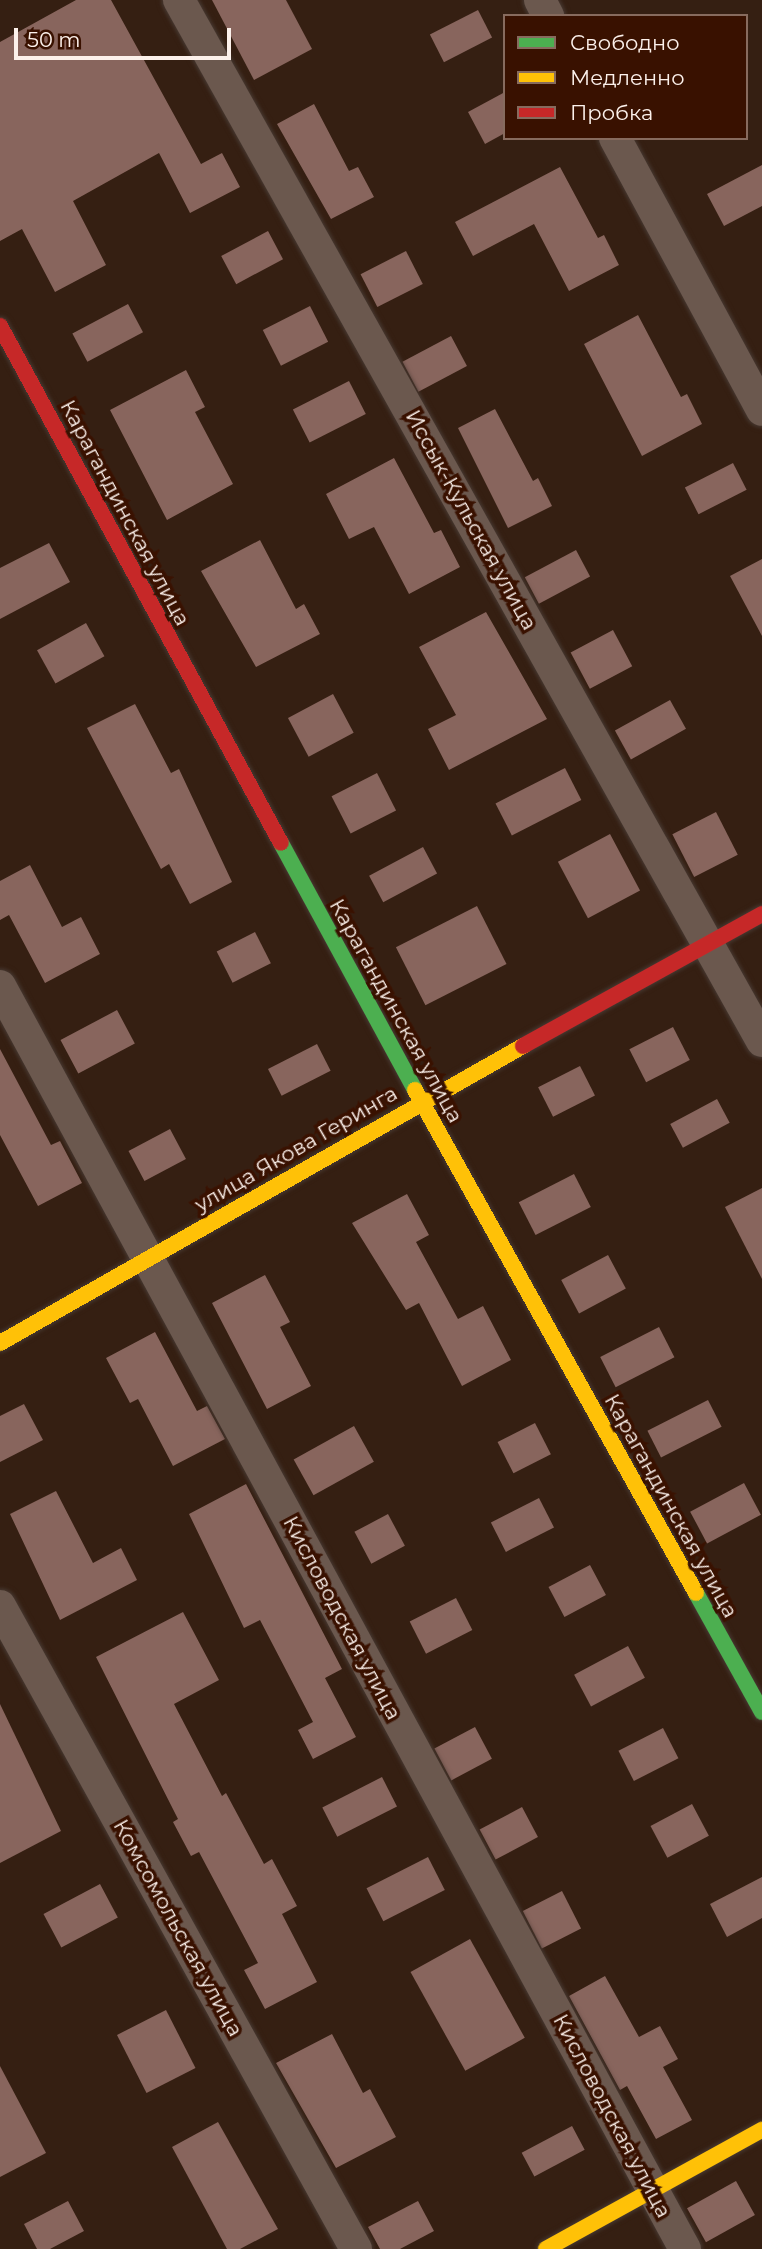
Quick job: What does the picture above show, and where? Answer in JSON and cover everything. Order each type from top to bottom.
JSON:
[{"type":"street","name":"Иссык-Кульская улица","points":[[179,0],[762,1041]]},
{"type":"street","points":[[615,140],[762,410]]},
{"type":"street","name":"Карагандинская улица","points":[[0,326],[421,1101],[762,1712]]},
{"type":"street","name":"улица Якова Геринга","points":[[0,1343],[421,1101],[762,914]]},
{"type":"street","name":"Кисловодская улица","points":[[0,986],[685,2249]]},
{"type":"street","name":"Комсомольская улица","points":[[0,1606],[356,2249]]},
{"type":"street","points":[[546,2249],[762,2130]]},
{"type":"building","points":[[76,0],[111,0],[201,164],[222,153],[240,187],[190,213],[159,153],[73,201],[106,265],[55,292],[22,229],[0,241],[0,42]]},
{"type":"building","points":[[212,0],[286,0],[312,49],[254,80]]},
{"type":"building","points":[[478,10],[492,38],[444,62],[430,35]]},
{"type":"building","points":[[503,93],[503,134],[485,144],[468,112]]},
{"type":"building","points":[[314,104],[349,171],[358,167],[374,197],[331,219],[277,124]]},
{"type":"building","points":[[762,165],[762,206],[724,226],[707,194]]},
{"type":"building","points":[[560,167],[598,238],[604,235],[619,265],[569,291],[534,224],[473,256],[455,222]]},
{"type":"building","points":[[268,231],[283,259],[236,284],[221,256]]},
{"type":"building","points":[[406,251],[423,284],[377,307],[361,274]]},
{"type":"building","points":[[128,304],[143,332],[87,362],[72,334]]},
{"type":"building","points":[[310,306],[328,342],[281,366],[263,330]]},
{"type":"building","points":[[638,315],[681,397],[687,394],[702,424],[642,456],[584,344]]},
{"type":"building","points":[[451,336],[467,366],[418,392],[402,362]]},
{"type":"building","points":[[186,370],[205,407],[195,412],[233,484],[167,520],[110,410]]},
{"type":"building","points":[[349,381],[366,414],[310,443],[293,410]]},
{"type":"building","points":[[495,409],[533,481],[538,478],[552,506],[508,528],[458,428]]},
{"type":"building","points":[[394,458],[434,533],[441,530],[460,567],[409,594],[374,527],[349,539],[326,494]]},
{"type":"building","points":[[733,463],[747,490],[699,514],[685,488]]},
{"type":"building","points":[[260,540],[296,609],[304,604],[320,634],[256,667],[201,571]]},
{"type":"building","points":[[49,543],[70,582],[0,619],[0,568]]},
{"type":"building","points":[[576,550],[590,576],[539,604],[525,577]]},
{"type":"building","points":[[762,559],[762,636],[730,576]]},
{"type":"building","points":[[486,612],[547,719],[449,770],[428,729],[456,715],[419,647]]},
{"type":"building","points":[[86,623],[104,656],[55,683],[37,650]]},
{"type":"building","points":[[613,630],[632,666],[590,689],[571,653]]},
{"type":"building","points":[[333,694],[354,733],[309,757],[288,718]]},
{"type":"building","points":[[670,700],[686,729],[631,759],[615,731]]},
{"type":"building","points":[[135,704],[171,773],[179,769],[232,882],[190,904],[169,864],[161,869],[87,728]]},
{"type":"building","points":[[565,768],[581,800],[512,835],[496,803]]},
{"type":"building","points":[[377,773],[396,810],[351,834],[332,796]]},
{"type":"building","points":[[716,812],[738,855],[694,877],[672,834]]},
{"type":"building","points":[[610,834],[640,891],[588,918],[558,862]]},
{"type":"building","points":[[423,847],[437,873],[383,902],[369,876]]},
{"type":"building","points":[[30,865],[62,927],[81,917],[100,954],[45,983],[9,915],[0,920],[0,881]]},
{"type":"building","points":[[477,906],[507,964],[425,1005],[396,947]]},
{"type":"building","points":[[255,932],[271,963],[233,983],[217,952]]},
{"type":"building","points":[[117,1010],[135,1044],[78,1074],[60,1040]]},
{"type":"building","points":[[673,1027],[690,1060],[646,1082],[629,1049]]},
{"type":"building","points":[[317,1044],[331,1071],[282,1096],[268,1069]]},
{"type":"building","points":[[0,1049],[51,1145],[60,1141],[82,1183],[38,1206],[0,1135]]},
{"type":"building","points":[[580,1066],[595,1095],[553,1117],[538,1087]]},
{"type":"building","points":[[717,1099],[730,1123],[683,1148],[670,1124]]},
{"type":"building","points":[[170,1129],[186,1159],[144,1181],[129,1151]]},
{"type":"building","points":[[574,1174],[591,1207],[536,1235],[519,1202]]},
{"type":"building","points":[[762,1188],[762,1279],[725,1207]]},
{"type":"building","points":[[407,1194],[429,1235],[416,1242],[458,1319],[483,1306],[511,1360],[462,1386],[419,1303],[406,1310],[352,1223]]},
{"type":"building","points":[[608,1255],[626,1289],[579,1313],[561,1280]]},
{"type":"building","points":[[265,1275],[290,1322],[280,1327],[311,1386],[267,1409],[212,1303]]},
{"type":"building","points":[[659,1327],[674,1357],[616,1387],[600,1357]]},
{"type":"building","points":[[155,1332],[197,1411],[207,1406],[225,1439],[173,1466],[138,1399],[130,1403],[106,1358]]},
{"type":"building","points":[[708,1400],[722,1427],[661,1458],[647,1431]]},
{"type":"building","points":[[24,1404],[43,1440],[0,1462],[0,1416]]},
{"type":"building","points":[[535,1423],[551,1454],[513,1473],[498,1442]]},
{"type":"building","points":[[354,1426],[374,1462],[314,1495],[294,1459]]},
{"type":"building","points":[[744,1483],[761,1515],[707,1543],[690,1512]]},
{"type":"building","points":[[246,1484],[342,1669],[325,1678],[356,1737],[313,1759],[298,1730],[313,1722],[260,1620],[244,1628],[189,1514]]},
{"type":"building","points":[[56,1491],[93,1563],[121,1548],[137,1580],[60,1620],[10,1514]]},
{"type":"building","points":[[539,1498],[554,1527],[506,1552],[491,1523]]},
{"type":"building","points":[[388,1514],[405,1546],[371,1564],[354,1532]]},
{"type":"building","points":[[590,1565],[606,1595],[564,1617],[549,1587]]},
{"type":"building","points":[[456,1598],[472,1630],[426,1654],[410,1622]]},
{"type":"building","points":[[183,1612],[219,1680],[174,1704],[222,1796],[226,1793],[264,1864],[272,1859],[297,1906],[282,1914],[317,1982],[265,2009],[244,1970],[258,1963],[199,1852],[191,1856],[173,1822],[178,1819],[96,1657]]},
{"type":"building","points":[[628,1646],[645,1678],[591,1706],[574,1675]]},
{"type":"building","points":[[0,1704],[61,1831],[0,1863]]},
{"type":"building","points":[[475,1727],[492,1759],[451,1780],[434,1749]]},
{"type":"building","points":[[663,1728],[678,1758],[634,1781],[618,1751]]},
{"type":"building","points":[[382,1777],[397,1806],[337,1837],[322,1807]]},
{"type":"building","points":[[692,1804],[709,1836],[667,1858],[651,1826]]},
{"type":"building","points":[[522,1807],[538,1837],[496,1860],[480,1830]]},
{"type":"building","points":[[428,1857],[445,1890],[383,1921],[367,1888]]},
{"type":"building","points":[[762,1877],[762,1918],[727,1937],[710,1904]]},
{"type":"building","points":[[100,1884],[118,1918],[61,1948],[43,1914]]},
{"type":"building","points":[[562,1891],[581,1928],[542,1948],[523,1911]]},
{"type":"building","points":[[470,1939],[525,2038],[465,2071],[411,1972]]},
{"type":"building","points":[[605,1976],[639,2037],[660,2026],[678,2059],[663,2067],[692,2120],[656,2139],[627,2086],[620,2090],[569,1996]]},
{"type":"building","points":[[166,2010],[196,2068],[147,2093],[117,2035]]},
{"type":"building","points":[[332,2034],[363,2093],[370,2089],[396,2137],[336,2168],[276,2063]]},
{"type":"building","points":[[0,2066],[46,2153],[0,2177]]},
{"type":"building","points":[[218,2122],[278,2229],[240,2249],[227,2249],[172,2147]]},
{"type":"building","points":[[572,2126],[585,2150],[534,2177],[522,2153]]},
{"type":"building","points":[[736,2181],[755,2215],[706,2242],[687,2208]]},
{"type":"building","points":[[68,2201],[84,2231],[50,2249],[37,2249],[24,2224]]},
{"type":"building","points":[[418,2201],[434,2231],[400,2249],[380,2249],[368,2227]]},
{"type":"traffic: fast","points":[[281,843],[415,1090]]},
{"type":"traffic: fast","points":[[696,1593],[762,1712]]},
{"type":"traffic: slow","points":[[0,1343],[523,1046]]},
{"type":"traffic: slow","points":[[415,1090],[696,1593]]},
{"type":"traffic: slow","points":[[546,2249],[762,2130]]},
{"type":"traffic: jam","points":[[0,326],[281,843]]},
{"type":"traffic: jam","points":[[523,1046],[762,914]]}]
